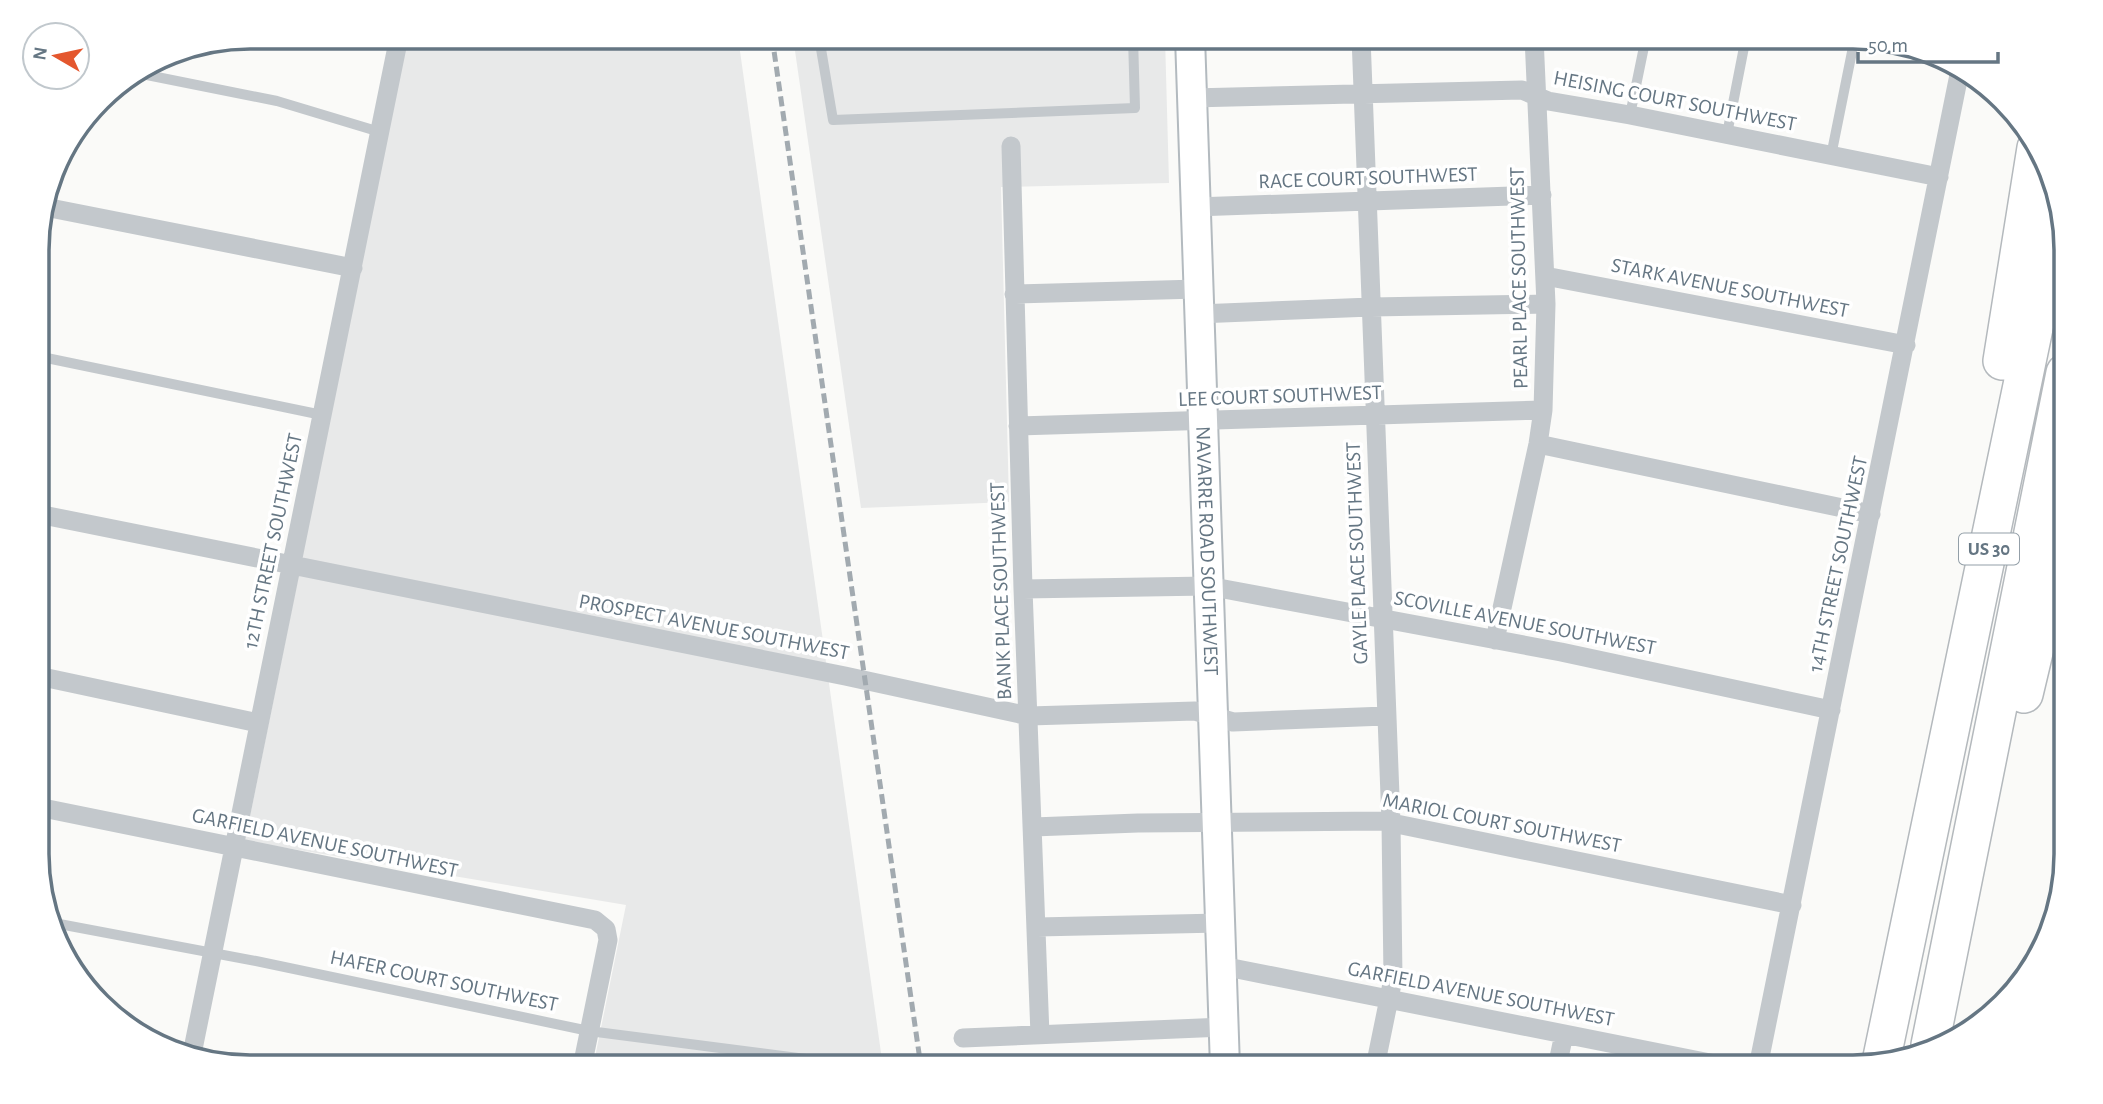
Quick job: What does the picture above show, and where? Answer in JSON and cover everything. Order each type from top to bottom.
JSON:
[{"type":"highway","points":[[1916,890],[1949,644],[2007,337],[2034,163]]},
{"type":"highway","name":"US 30","points":[[1883,1052],[2053,237]]},
{"type":"highway","name":"US 30","points":[[1931,1038],[2054,428]]},
{"type":"highway","points":[[1956,916],[2009,758],[2054,568]]},
{"type":"street","name":"12TH STREET SOUTHWEST","points":[[193,1046],[397,49]]},
{"type":"street","name":"NAVARRE ROAD SOUTHWEST","points":[[1190,49],[1225,1055]]},
{"type":"street","name":"GAYLE PLACE SOUTHWEST","points":[[1361,49],[1391,822],[1393,979],[1377,1055]]},
{"type":"street","name":"PEARL PLACE SOUTHWEST","points":[[1495,639],[1543,410],[1546,304],[1534,49]]},
{"type":"street","name":"14TH STREET SOUTHWEST","points":[[1761,1055],[1958,79]]},
{"type":"street","name":"HEISING COURT SOUTHWEST","points":[[1192,99],[1522,90],[1548,102],[1630,115],[1939,177]]},
{"type":"street","name":"BANK PLACE SOUTHWEST","points":[[1011,146],[1023,589],[1040,1034]]},
{"type":"street","name":"RACE COURT SOUTHWEST","points":[[1195,207],[1542,195]]},
{"type":"street","points":[[54,209],[353,268]]},
{"type":"street","name":"STARK AVENUE SOUTHWEST","points":[[1545,276],[1906,345]]},
{"type":"street","points":[[1014,294],[1371,307],[1546,304]]},
{"type":"street","name":"LEE COURT SOUTHWEST","points":[[1018,426],[1543,410]]},
{"type":"street","points":[[1538,444],[1871,514]]},
{"type":"street","name":"PROSPECT AVENUE SOUTHWEST","points":[[49,516],[845,676],[1029,716],[1195,711],[1233,722],[1385,716]]},
{"type":"street","name":"SCOVILLE AVENUE SOUTHWEST","points":[[1023,589],[1208,586],[1495,639],[1831,710]]},
{"type":"street","points":[[49,678],[258,723]]},
{"type":"street","name":"GARFIELD AVENUE SOUTHWEST","points":[[49,809],[588,918],[602,924],[608,934],[589,1031]]},
{"type":"street","name":"MARIOL COURT SOUTHWEST","points":[[1033,827],[1217,822],[1391,822],[1792,905]]},
{"type":"street","points":[[1037,927],[1220,923]]},
{"type":"street","name":"GARFIELD AVENUE SOUTHWEST","points":[[1222,966],[1670,1055]]},
{"type":"street","points":[[963,1038],[1224,1027]]},
{"type":"street","points":[[584,1055],[589,1031]]},
{"type":"street","points":[[1560,1055],[1564,1034]]},
{"type":"lane","points":[[821,49],[833,120],[1135,108],[1133,49]]},
{"type":"lane","points":[[1630,115],[1644,49]]},
{"type":"lane","points":[[1727,134],[1744,49]]},
{"type":"lane","points":[[1831,156],[1853,49]]},
{"type":"lane","points":[[151,76],[277,101],[380,132]]},
{"type":"lane","points":[[49,358],[322,415]]},
{"type":"lane","name":"HAFER COURT SOUTHWEST","points":[[62,925],[589,1031],[775,1055]]},
{"type":"shaded area","points":[[405,49],[740,49],[881,1055],[595,1055],[626,905],[245,841]]},
{"type":"shaded area","points":[[795,49],[1165,49],[1169,183],[1001,187],[1009,502],[861,508]]},
{"type":"railway","points":[[774,49],[919,1055]]}]
